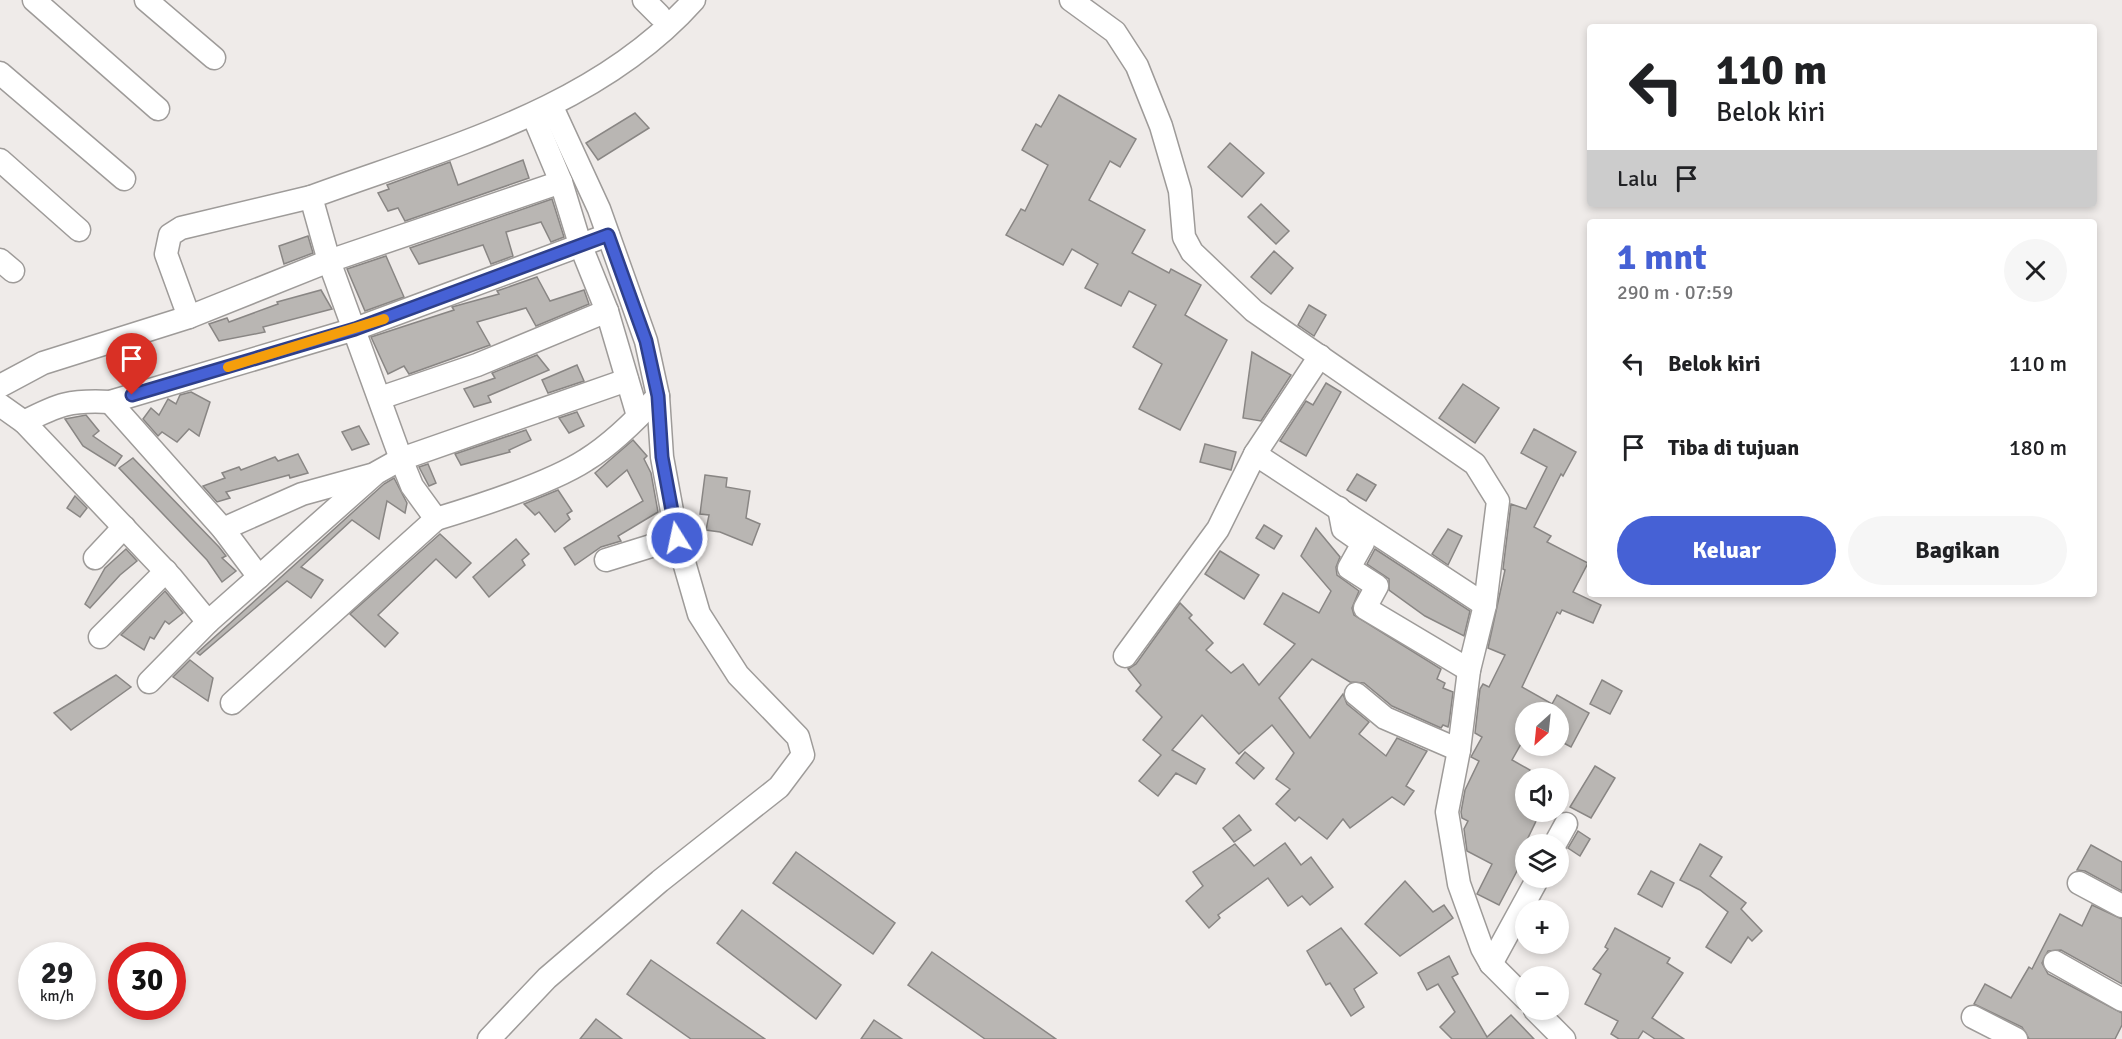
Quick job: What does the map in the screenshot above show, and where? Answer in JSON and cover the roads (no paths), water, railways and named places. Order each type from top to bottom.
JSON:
[{"type":"street","points":[[34,0],[158,109]]},
{"type":"street","points":[[146,0],[214,58]]},
{"type":"street","points":[[189,317],[166,254],[170,235],[181,228],[310,197],[542,111],[624,62],[668,29],[694,0]]},
{"type":"street","points":[[1071,0],[1115,32],[1137,66],[1161,126],[1180,191],[1184,237],[1192,252],[1254,311],[1475,464],[1498,501],[1485,605],[1469,670],[1459,750],[1447,812],[1459,884],[1482,948],[1491,964],[1515,988]]},
{"type":"street","points":[[0,73],[124,178]]},
{"type":"street","points":[[542,111],[580,244],[607,311],[639,416]]},
{"type":"street","points":[[489,1039],[547,978],[660,881],[779,787],[804,754],[798,737],[738,675],[699,615],[677,538],[662,457],[658,396],[646,341],[608,235],[542,111]]},
{"type":"street","points":[[0,160],[79,230]]},
{"type":"street","points":[[0,386],[43,363],[189,317],[329,261],[561,182]]},
{"type":"street","points":[[310,197],[329,261],[401,459],[412,486],[436,519]]},
{"type":"street","points":[[24,422],[61,403],[82,400],[110,402],[355,329],[608,235]]},
{"type":"street","points":[[380,398],[477,364],[607,311]]},
{"type":"street","points":[[1125,656],[1218,529],[1255,454],[1320,356]]},
{"type":"street","points":[[149,681],[208,622],[376,473],[401,459],[627,380]]},
{"type":"street","points":[[232,703],[436,519],[531,486],[586,461],[639,416],[658,396]]},
{"type":"street","points":[[110,402],[223,529],[259,577]]},
{"type":"street","points":[[0,405],[24,422],[166,571],[208,622]]},
{"type":"street","points":[[1255,454],[1485,605]]},
{"type":"street","points":[[223,529],[302,494],[376,473]]},
{"type":"street","points":[[1340,508],[1342,529],[1363,543],[1348,568],[1377,586],[1365,608],[1469,670]]},
{"type":"street","points":[[95,558],[124,527]]},
{"type":"street","points":[[606,560],[677,538]]},
{"type":"street","points":[[99,638],[166,571]]},
{"type":"street","points":[[1356,694],[1385,718],[1459,750]]},
{"type":"street","points":[[1561,834],[1566,824]]},
{"type":"street","points":[[2079,883],[2122,906]]},
{"type":"street","points":[[1491,964],[1533,888]]},
{"type":"street","points":[[2055,962],[2122,1000]]},
{"type":"street","points":[[1973,1017],[2016,1039]]},
{"type":"street","points":[[1545,1020],[1564,1039]]}]
